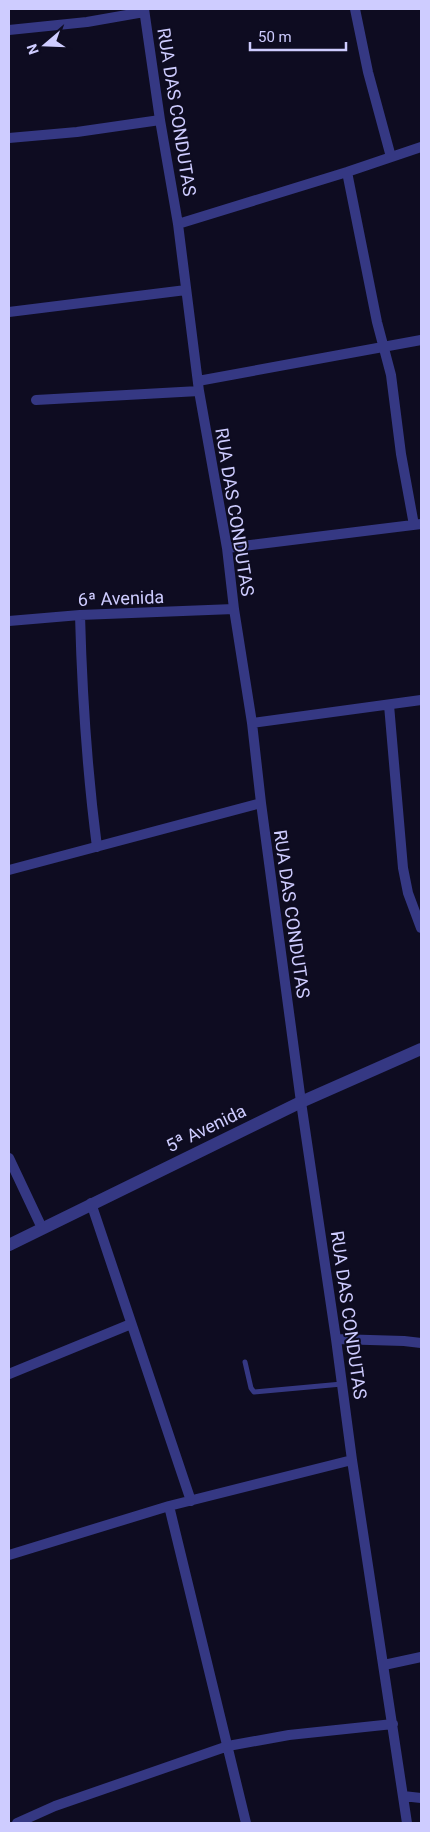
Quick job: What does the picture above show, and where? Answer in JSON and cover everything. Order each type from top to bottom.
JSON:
[{"type":"street","points":[[355,9],[368,72],[391,158]]},
{"type":"street","points":[[9,30],[87,22],[144,10]]},
{"type":"street","name":"RUA DAS CONDUTAS","points":[[144,10],[178,224],[198,386],[227,548],[301,1102],[352,1460],[407,1823]]},
{"type":"street","points":[[9,138],[77,132],[160,120]]},
{"type":"street","points":[[178,224],[421,147]]},
{"type":"street","points":[[227,548],[418,525],[401,454],[392,375],[377,322],[347,172]]},
{"type":"street","points":[[9,312],[186,290]]},
{"type":"street","points":[[36,400],[198,386],[421,340]]},
{"type":"street","name":"6ª Avenida","points":[[9,621],[80,615],[234,609]]},
{"type":"street","points":[[80,615],[83,703],[89,786],[97,847]]},
{"type":"street","points":[[252,724],[323,712],[421,700]]},
{"type":"street","points":[[389,705],[403,868],[408,893],[421,928]]},
{"type":"street","points":[[9,870],[261,803]]},
{"type":"street","name":"5ª Avenida","points":[[9,1245],[91,1203],[301,1102],[421,1048]]},
{"type":"street","points":[[9,1158],[42,1228]]},
{"type":"street","points":[[91,1203],[191,1501]]},
{"type":"street","points":[[9,1374],[131,1324]]},
{"type":"street","points":[[336,1339],[421,1343]]},
{"type":"street","points":[[9,1555],[169,1506],[352,1460]]},
{"type":"street","points":[[169,1506],[246,1823]]},
{"type":"street","points":[[384,1665],[421,1658]]},
{"type":"street","points":[[17,1823],[64,1803],[228,1746],[289,1736],[393,1724]]},
{"type":"street","points":[[404,1796],[421,1798]]},
{"type":"lane","points":[[245,1362],[251,1388],[254,1392],[342,1384]]}]
